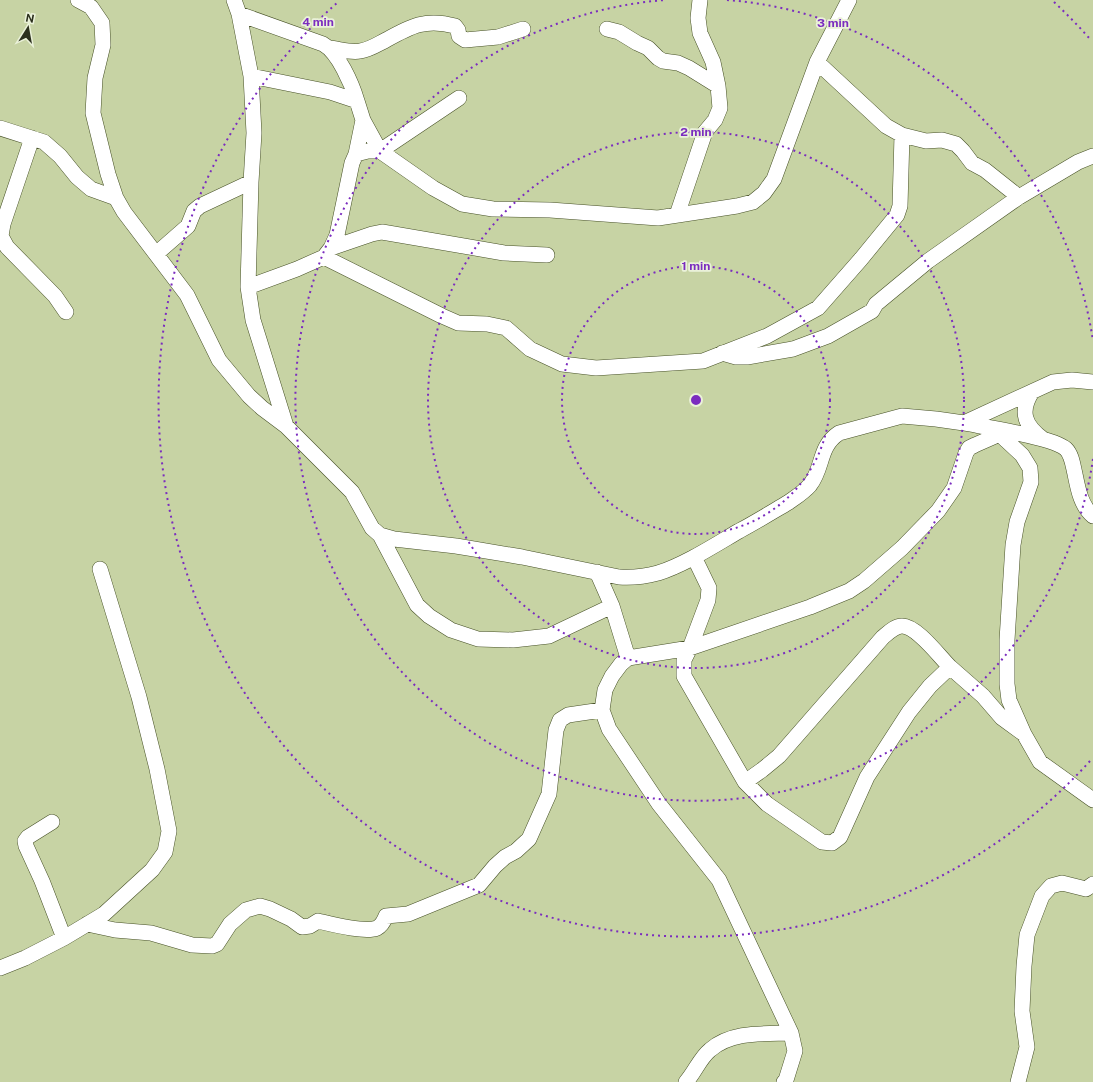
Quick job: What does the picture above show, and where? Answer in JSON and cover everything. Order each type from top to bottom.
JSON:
[{"type":"street","points":[[78,0],[92,7],[102,23],[103,45],[95,78],[93,113],[108,174],[116,198],[124,212],[187,295],[220,360],[249,396],[286,426],[352,492],[372,528],[380,536],[417,605],[429,616],[451,630],[478,640],[513,640],[549,636],[612,606]]},
{"type":"street","points":[[677,215],[705,132],[715,120],[720,108],[718,86],[713,62],[700,33],[698,18],[700,0]]},
{"type":"street","points":[[330,48],[352,84],[363,120],[380,151],[433,188],[462,204],[493,209],[550,210],[658,218],[737,206],[753,202],[764,193],[774,179],[817,62],[849,0]]},
{"type":"street","points":[[237,7],[330,48],[359,52],[372,48],[403,31],[426,22],[456,26],[460,36],[465,40],[498,37],[523,29]]},
{"type":"street","points":[[237,7],[250,76],[254,133],[248,287],[253,320],[286,426]]},
{"type":"street","points":[[608,29],[615,30],[648,48],[663,61],[678,63],[689,68],[718,86]]},
{"type":"street","points":[[817,62],[886,126],[902,135],[926,141],[942,140],[956,144],[972,163],[985,170],[1019,197]]},
{"type":"street","points":[[250,76],[330,92],[357,101]]},
{"type":"street","points":[[356,154],[368,151],[380,151],[459,98]]},
{"type":"street","points":[[327,252],[337,235],[352,163],[356,154],[363,120]]},
{"type":"street","points":[[0,128],[44,142],[60,156],[77,177],[91,189],[116,198]]},
{"type":"street","points":[[327,252],[442,316],[458,322],[487,324],[506,328],[530,348],[562,364],[596,368],[703,361],[767,336],[818,308],[861,259],[896,215],[900,206],[902,135]]},
{"type":"street","points":[[32,138],[3,224],[1,236],[7,246],[55,296],[66,312]]},
{"type":"street","points":[[722,354],[736,357],[746,357],[793,349],[828,336],[872,310],[876,304],[928,261],[1019,197],[1078,162],[1093,156]]},
{"type":"street","points":[[156,254],[188,226],[194,211],[200,206],[251,182]]},
{"type":"street","points":[[248,287],[297,270],[327,252],[372,234],[382,232],[504,253],[547,255]]},
{"type":"street","points":[[964,424],[1053,382],[1072,380],[1093,382]]},
{"type":"street","points":[[1032,392],[1026,402],[1025,412],[1028,423],[1033,432],[1043,439]]},
{"type":"street","points":[[380,536],[522,556],[619,577],[634,578],[659,573],[694,557],[771,513],[801,493],[810,485],[815,476],[824,449],[831,438],[839,433],[902,416],[936,418],[997,432],[1043,439],[1060,445],[1066,449],[1071,458],[1079,494],[1087,511],[1093,516]]},
{"type":"street","points":[[784,1082],[786,1080],[795,1051],[791,1033],[719,880],[659,804],[609,729],[602,710],[605,690],[612,676],[621,664],[628,658],[690,648],[810,607],[849,591],[864,581],[902,548],[938,511],[954,488],[966,453],[970,448],[997,432]]},
{"type":"street","points":[[997,432],[1022,455],[1030,468],[1031,482],[1017,522],[1013,545],[1007,640],[1007,684],[1009,700],[1024,734],[1040,762],[1093,800]]},
{"type":"street","points":[[694,557],[708,588],[708,600],[684,660],[684,676],[745,782],[767,804],[822,842],[832,843],[840,837],[868,777],[909,712],[930,686],[950,667]]},
{"type":"street","points":[[0,968],[26,958],[64,938],[104,914],[152,870],[165,852],[169,831],[157,769],[139,697],[100,569]]},
{"type":"street","points":[[597,572],[612,606],[628,658]]},
{"type":"street","points":[[745,782],[779,756],[883,637],[895,628],[902,626],[915,630],[950,667],[982,696],[1002,718],[1024,734]]},
{"type":"street","points":[[87,924],[115,930],[151,933],[192,945],[212,946],[217,944],[230,924],[246,910],[260,906],[270,909],[302,926],[310,926],[318,921],[365,930],[375,929],[380,926],[386,916],[408,914],[479,885],[495,866],[505,857],[516,851],[529,839],[549,794],[556,730],[560,720],[568,715],[602,710]]},
{"type":"street","points":[[52,822],[28,837],[25,841],[64,938]]},
{"type":"street","points":[[1018,1082],[1026,1047],[1022,1011],[1026,935],[1042,896],[1051,886],[1062,883],[1086,889],[1093,884]]},
{"type":"street","points":[[686,1082],[710,1050],[727,1039],[750,1034],[791,1033]]}]
